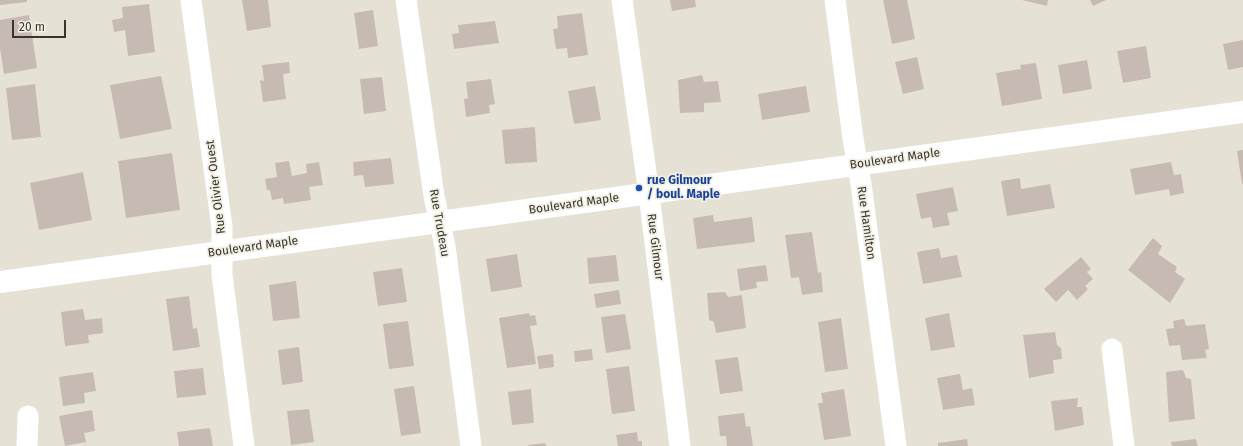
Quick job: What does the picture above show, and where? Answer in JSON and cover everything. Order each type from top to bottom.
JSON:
[{"type":"street","name":"Rue Olivier Ouest","points":[[191,0],[222,227],[222,275],[244,446]]},
{"type":"street","name":"Rue Trudeau","points":[[406,0],[434,196],[444,246],[470,446]]},
{"type":"street","name":"Rue Gilmour","points":[[622,0],[649,194],[680,446]]},
{"type":"street","name":"Rue Hamilton","points":[[835,0],[896,446]]},
{"type":"street","name":"Boulevard Maple","points":[[0,282],[1243,112]]},
{"type":"street","points":[[1112,349],[1124,446]]},
{"type":"street","points":[[27,446],[28,416]]},
{"type":"building","points":[[0,0],[27,0],[27,2],[0,5]]},
{"type":"building","points":[[242,0],[268,0],[271,27],[247,31]]},
{"type":"building","points":[[670,0],[695,0],[696,7],[672,11]]},
{"type":"building","points":[[883,0],[907,0],[915,39],[892,44]]},
{"type":"building","points":[[1022,0],[1048,0],[1047,6]]},
{"type":"building","points":[[1090,0],[1106,0],[1093,6]]},
{"type":"building","points":[[149,4],[155,52],[128,56],[125,30],[114,32],[112,20],[123,18],[122,7]]},
{"type":"building","points":[[373,10],[378,46],[359,49],[354,13]]},
{"type":"building","points":[[582,13],[588,55],[568,58],[567,48],[556,49],[553,29],[558,28],[557,16]]},
{"type":"building","points":[[29,15],[37,68],[4,74],[0,48],[0,20]]},
{"type":"building","points":[[495,21],[499,43],[454,49],[452,34],[459,33],[458,25]]},
{"type":"building","points":[[1243,40],[1243,67],[1228,70],[1223,44]]},
{"type":"building","points":[[1146,46],[1151,78],[1123,83],[1117,51]]},
{"type":"building","points":[[917,57],[924,89],[903,94],[895,62]]},
{"type":"building","points":[[1087,60],[1092,89],[1063,94],[1058,65]]},
{"type":"building","points":[[289,62],[290,73],[283,74],[286,99],[263,102],[260,80],[264,81],[262,65]]},
{"type":"building","points":[[1036,63],[1042,99],[1002,106],[996,73],[1021,69],[1020,65]]},
{"type":"building","points":[[702,75],[704,82],[718,81],[721,102],[704,103],[704,112],[680,113],[678,80]]},
{"type":"building","points":[[161,76],[172,129],[120,139],[110,85]]},
{"type":"building","points":[[382,77],[386,111],[364,114],[360,79]]},
{"type":"building","points":[[491,79],[495,104],[489,105],[490,113],[466,117],[464,99],[468,98],[466,82]]},
{"type":"building","points":[[35,84],[41,137],[12,140],[6,88]]},
{"type":"building","points":[[595,86],[601,120],[574,124],[568,91]]},
{"type":"building","points":[[806,86],[810,112],[762,120],[758,94]]},
{"type":"building","points":[[535,127],[537,162],[505,164],[502,130]]},
{"type":"building","points":[[1243,150],[1243,184],[1242,184],[1237,151]]},
{"type":"building","points":[[172,153],[180,210],[126,218],[118,161]]},
{"type":"building","points":[[391,158],[394,184],[365,187],[363,175],[354,176],[353,162]]},
{"type":"building","points":[[289,161],[292,176],[307,173],[306,164],[319,162],[323,185],[309,187],[311,200],[284,204],[283,198],[272,200],[270,190],[267,190],[265,179],[277,177],[275,163]]},
{"type":"building","points":[[1171,162],[1174,175],[1181,174],[1184,193],[1170,196],[1169,189],[1135,195],[1130,169]]},
{"type":"building","points":[[83,172],[92,220],[39,230],[30,183]]},
{"type":"building","points":[[1020,178],[1021,189],[1050,184],[1055,208],[1007,216],[1001,181]]},
{"type":"building","points":[[953,187],[958,211],[947,213],[950,225],[933,228],[931,217],[921,219],[916,194]]},
{"type":"building","points":[[713,215],[714,222],[752,217],[755,242],[697,249],[693,218]]},
{"type":"building","points":[[812,232],[818,273],[821,272],[823,292],[802,295],[799,277],[791,278],[785,235]]},
{"type":"building","points":[[1153,238],[1162,246],[1158,254],[1177,267],[1175,272],[1185,279],[1170,303],[1128,270]]},
{"type":"building","points":[[939,248],[941,258],[957,255],[962,277],[923,284],[917,252]]},
{"type":"building","points":[[517,254],[522,287],[491,292],[486,259]]},
{"type":"building","points":[[616,255],[619,281],[589,284],[587,258]]},
{"type":"building","points":[[1081,257],[1091,269],[1087,272],[1093,279],[1085,286],[1088,289],[1077,300],[1068,290],[1056,302],[1044,289]]},
{"type":"building","points":[[766,265],[768,281],[756,282],[757,288],[740,291],[737,269]]},
{"type":"building","points":[[402,268],[407,302],[378,306],[373,272]]},
{"type":"building","points":[[296,281],[300,318],[273,321],[269,285]]},
{"type":"building","points":[[619,290],[621,304],[596,308],[594,294]]},
{"type":"building","points":[[725,292],[728,297],[742,295],[746,328],[716,333],[714,322],[709,320],[707,293]]},
{"type":"building","points":[[189,296],[193,329],[197,328],[200,347],[173,351],[166,299]]},
{"type":"building","points":[[83,309],[85,320],[102,318],[103,333],[88,335],[89,343],[65,346],[61,312]]},
{"type":"building","points":[[529,313],[530,316],[535,315],[537,325],[530,326],[536,364],[507,368],[499,318]]},
{"type":"building","points":[[949,313],[955,347],[931,351],[925,318]]},
{"type":"building","points":[[625,314],[631,349],[606,353],[601,317]]},
{"type":"building","points":[[841,318],[848,369],[825,372],[818,322]]},
{"type":"building","points":[[1184,319],[1186,326],[1205,324],[1209,349],[1205,350],[1207,358],[1182,360],[1180,345],[1169,346],[1166,329],[1174,328],[1173,321]]},
{"type":"building","points":[[408,321],[414,366],[389,369],[383,324]]},
{"type":"building","points":[[1055,332],[1057,345],[1061,348],[1062,359],[1053,360],[1054,373],[1029,378],[1023,335]]},
{"type":"building","points":[[299,347],[303,382],[282,385],[278,350]]},
{"type":"building","points":[[592,349],[593,360],[575,362],[574,351]]},
{"type":"building","points":[[553,354],[554,367],[539,369],[537,356]]},
{"type":"building","points":[[738,357],[743,391],[720,394],[715,360]]},
{"type":"building","points":[[629,366],[635,411],[612,414],[606,369]]},
{"type":"building","points":[[203,368],[206,395],[177,398],[174,371]]},
{"type":"building","points":[[1183,370],[1186,378],[1191,379],[1195,419],[1169,422],[1166,372]]},
{"type":"building","points":[[93,372],[96,391],[84,393],[85,403],[63,406],[59,377]]},
{"type":"building","points":[[960,374],[963,390],[972,388],[975,405],[943,410],[937,378]]},
{"type":"building","points":[[414,386],[421,433],[401,436],[394,389]]},
{"type":"building","points":[[531,389],[534,423],[512,425],[508,392]]},
{"type":"building","points":[[844,389],[851,436],[824,440],[818,403],[823,403],[821,393]]},
{"type":"building","points":[[1078,398],[1077,407],[1082,407],[1084,425],[1055,431],[1051,401]]},
{"type":"building","points":[[309,409],[314,442],[291,445],[287,411]]},
{"type":"building","points":[[92,410],[95,431],[84,433],[86,442],[65,446],[59,416]]},
{"type":"building","points":[[744,413],[746,427],[750,426],[753,446],[727,446],[726,436],[720,436],[718,416]]},
{"type":"building","points":[[210,428],[213,446],[179,446],[177,432]]},
{"type":"building","points":[[637,432],[638,441],[642,441],[642,446],[618,446],[616,435]]},
{"type":"building","points":[[967,439],[968,446],[938,446],[938,443]]},
{"type":"building","points":[[1196,439],[1198,446],[1172,446],[1171,442]]},
{"type":"building","points":[[545,443],[546,446],[528,446],[528,445]]},
{"type":"place","name":"rue Gilmour / boul. Maple","points":[[639,188]]}]
